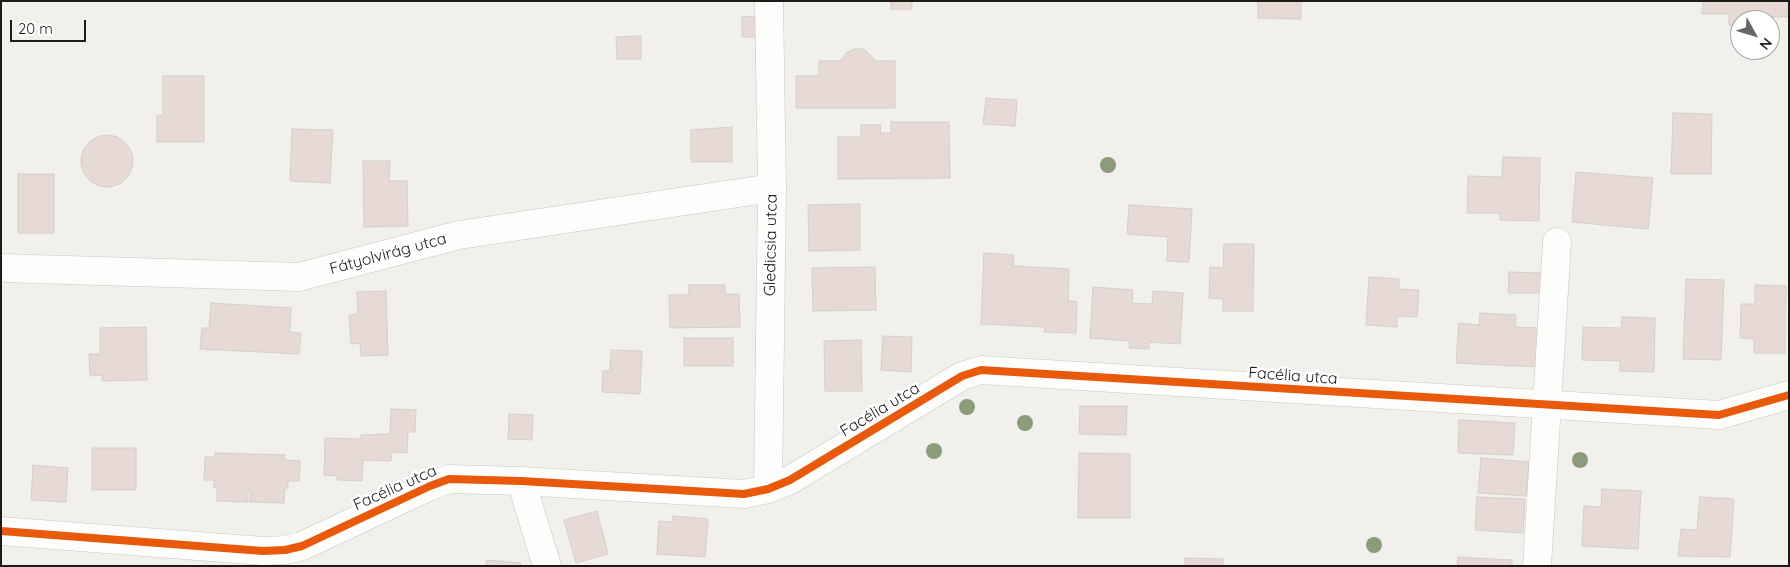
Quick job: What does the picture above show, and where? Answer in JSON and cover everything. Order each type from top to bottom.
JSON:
[{"type":"street","name":"Gledicsia utca","points":[[768,489],[772,188],[769,1]]},
{"type":"street","name":"Fátyolvirág utca","points":[[1,268],[299,277],[459,235],[772,188]]},
{"type":"street","points":[[1537,566],[1557,242]]},
{"type":"street","name":"Facélia utca","points":[[1,531],[263,551],[285,550],[302,546],[430,486],[449,480],[521,481],[744,494],[768,489],[790,480],[962,376],[982,370],[1719,415],[1789,395]]},
{"type":"street","points":[[521,481],[547,566]]},
{"type":"building","points":[[891,1],[912,1],[912,9],[891,9]]},
{"type":"building","points":[[1258,1],[1301,1],[1301,19],[1258,18]]},
{"type":"building","points":[[1703,1],[1789,1],[1789,17],[1780,17],[1780,10],[1730,10],[1729,25],[1729,14],[1702,14]]},
{"type":"building","points":[[760,16],[760,37],[742,37],[742,17]]},
{"type":"building","points":[[641,36],[641,59],[617,59],[616,37]]},
{"type":"building","points":[[855,49],[864,49],[876,61],[895,61],[895,108],[796,108],[796,76],[819,76],[819,61],[841,61],[846,53]]},
{"type":"building","points":[[163,76],[204,76],[204,142],[157,142],[157,116],[163,115]]},
{"type":"building","points":[[986,98],[1017,100],[1015,126],[983,124]]},
{"type":"building","points":[[1673,113],[1712,114],[1711,174],[1671,174]]},
{"type":"building","points":[[891,122],[949,122],[950,178],[838,179],[838,137],[861,137],[861,125],[881,125],[880,133],[891,133]]},
{"type":"building","points":[[732,127],[732,162],[691,162],[691,130]]},
{"type":"building","points":[[292,129],[333,130],[330,183],[290,181]]},
{"type":"building","points":[[107,135],[117,137],[125,143],[131,151],[133,161],[131,171],[125,179],[117,185],[107,187],[97,185],[89,179],[83,171],[81,161],[83,151],[89,143],[97,137]]},
{"type":"building","points":[[1503,157],[1540,158],[1539,221],[1500,220],[1500,213],[1467,213],[1468,176],[1502,177]]},
{"type":"building","points":[[363,161],[390,161],[389,181],[407,181],[408,226],[364,227]]},
{"type":"building","points":[[1576,172],[1653,178],[1648,229],[1572,222]]},
{"type":"building","points":[[18,174],[54,174],[54,233],[18,233]]},
{"type":"building","points":[[860,204],[860,250],[809,251],[808,205]]},
{"type":"building","points":[[1129,205],[1192,209],[1189,262],[1167,261],[1168,237],[1127,234]]},
{"type":"building","points":[[1224,244],[1254,244],[1253,311],[1223,311],[1223,299],[1209,298],[1210,267],[1223,268]]},
{"type":"building","points":[[984,253],[1014,255],[1013,266],[1069,269],[1068,301],[1077,302],[1076,333],[1044,332],[1045,327],[981,324]]},
{"type":"building","points":[[875,267],[876,310],[813,311],[812,268]]},
{"type":"building","points":[[1509,272],[1541,273],[1541,293],[1508,293]]},
{"type":"building","points":[[1369,277],[1399,279],[1399,289],[1419,290],[1417,317],[1397,316],[1397,327],[1366,325]]},
{"type":"building","points":[[1686,279],[1724,280],[1721,360],[1683,359]]},
{"type":"building","points":[[689,285],[725,285],[725,294],[739,294],[740,327],[670,328],[669,295],[689,295]]},
{"type":"building","points":[[1755,285],[1786,286],[1785,353],[1754,353],[1754,339],[1740,338],[1741,304],[1755,304]]},
{"type":"building","points":[[1093,287],[1133,290],[1132,303],[1152,304],[1153,291],[1183,293],[1180,344],[1149,342],[1149,349],[1129,348],[1130,341],[1090,338]]},
{"type":"building","points":[[386,291],[388,355],[361,356],[360,343],[351,344],[349,315],[358,314],[357,292]]},
{"type":"building","points":[[211,303],[291,308],[290,332],[301,333],[299,354],[200,349],[202,328],[209,328]]},
{"type":"building","points":[[1480,313],[1516,315],[1515,327],[1540,328],[1538,367],[1456,363],[1459,323],[1479,325]]},
{"type":"building","points":[[1622,317],[1655,318],[1654,372],[1620,371],[1620,361],[1582,360],[1583,327],[1621,328]]},
{"type":"building","points":[[146,327],[147,380],[102,381],[102,375],[90,376],[89,354],[100,354],[100,328]]},
{"type":"building","points":[[883,336],[912,337],[911,372],[881,370]]},
{"type":"building","points":[[684,338],[733,338],[733,366],[684,366]]},
{"type":"building","points":[[861,340],[862,391],[825,391],[824,341]]},
{"type":"building","points":[[611,350],[642,351],[640,394],[602,392],[603,371],[610,371]]},
{"type":"building","points":[[1080,406],[1127,406],[1126,435],[1079,434]]},
{"type":"building","points":[[391,409],[416,410],[415,432],[408,432],[407,453],[392,452],[391,461],[363,460],[362,481],[337,480],[337,476],[324,475],[325,438],[361,439],[361,435],[390,434]]},
{"type":"building","points":[[509,414],[533,415],[532,440],[508,439]]},
{"type":"building","points":[[1459,420],[1515,423],[1513,455],[1458,453]]},
{"type":"building","points":[[92,448],[136,448],[136,490],[92,490]]},
{"type":"building","points":[[215,453],[285,455],[284,460],[300,461],[299,481],[288,481],[288,488],[285,488],[284,503],[250,502],[251,491],[248,491],[248,502],[217,501],[217,488],[214,488],[214,480],[204,480],[205,457],[215,457]]},
{"type":"building","points":[[1079,453],[1130,454],[1130,518],[1078,518]]},
{"type":"building","points":[[1481,458],[1529,462],[1526,496],[1478,493]]},
{"type":"building","points":[[33,465],[68,468],[66,502],[31,500]]},
{"type":"building","points":[[1602,489],[1641,491],[1638,549],[1582,546],[1584,506],[1601,507]]},
{"type":"building","points":[[1477,497],[1525,499],[1523,533],[1475,530]]},
{"type":"building","points":[[1700,497],[1734,499],[1730,557],[1678,556],[1681,529],[1697,530]]},
{"type":"building","points":[[597,511],[608,554],[576,563],[564,520]]},
{"type":"building","points":[[673,516],[708,519],[705,557],[657,554],[659,521],[672,522]]},
{"type":"building","points":[[1458,557],[1512,560],[1512,566],[1457,566]]},
{"type":"building","points":[[1185,558],[1223,559],[1223,566],[1185,566]]},
{"type":"building","points":[[487,560],[521,563],[520,566],[486,566]]},
{"type":"cycle path","points":[[1,531],[263,551],[285,550],[302,546],[430,486],[449,479],[521,481],[744,494],[768,489],[790,480],[962,376],[981,370],[1719,415],[1789,395]]}]
